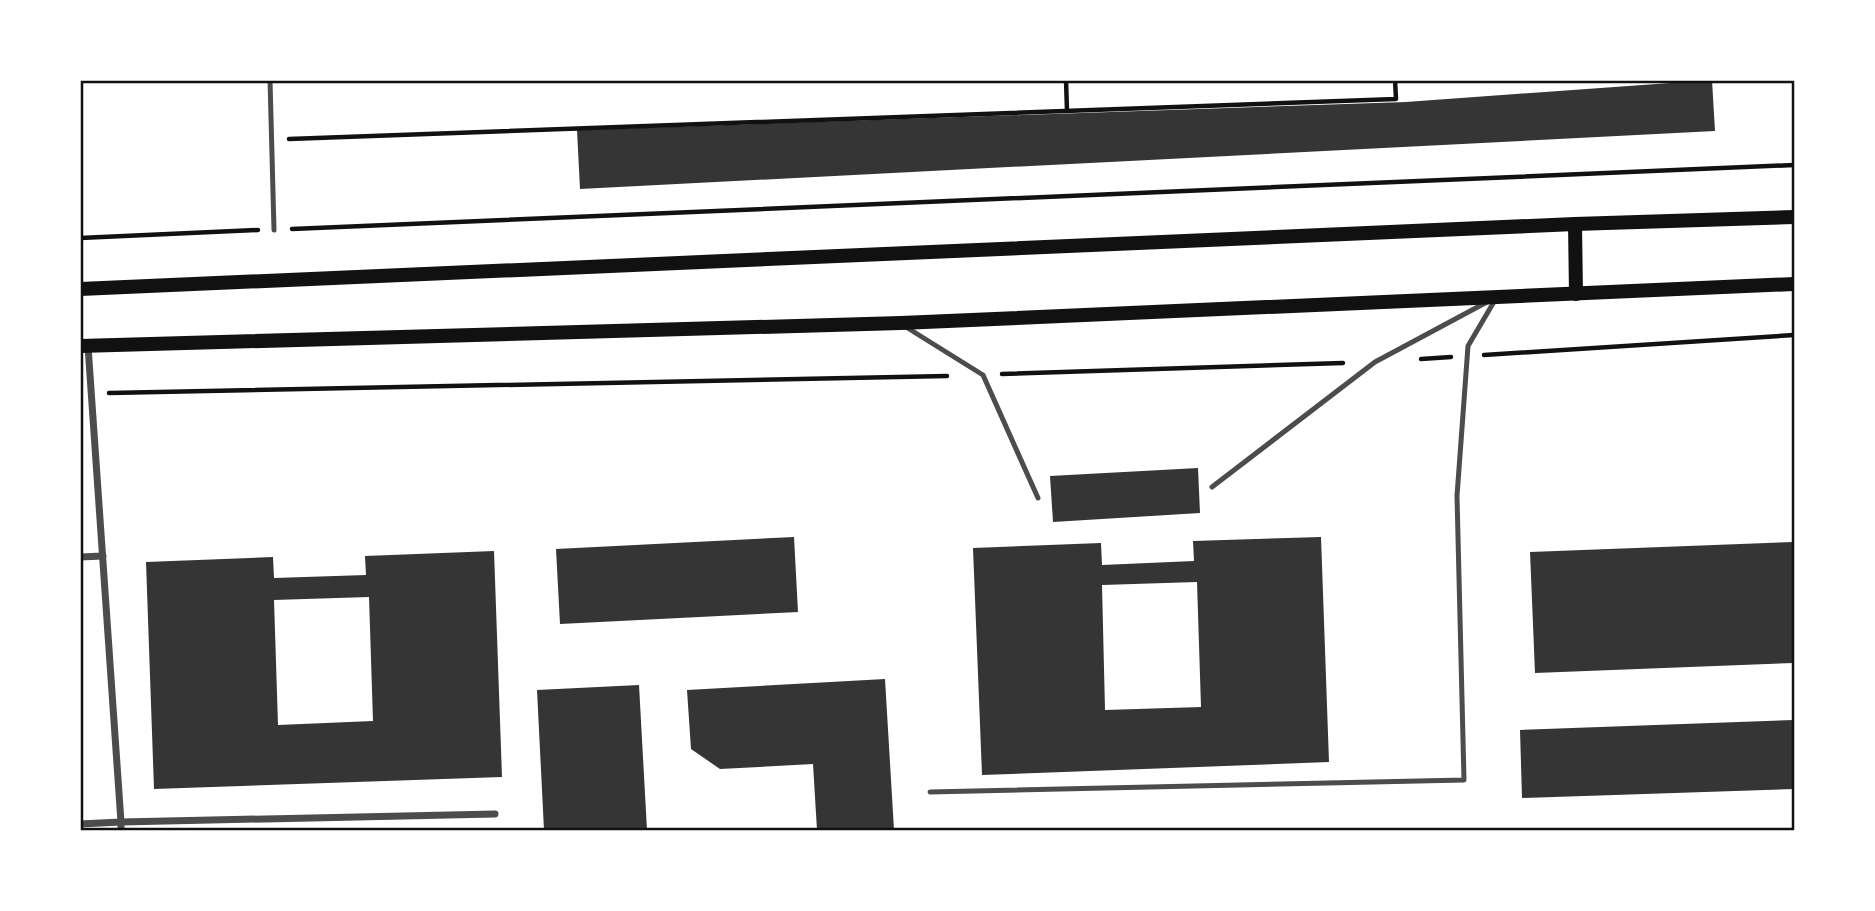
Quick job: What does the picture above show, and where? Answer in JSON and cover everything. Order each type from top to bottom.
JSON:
[{"type":"main road","points":[[80,289],[1794,216]]},
{"type":"main road","points":[[1575,224],[1576,294]]},
{"type":"main road","points":[[85,346],[901,323],[1794,284]]},
{"type":"street","points":[[85,346],[92,393],[121,826]]},
{"type":"street","points":[[80,557],[103,556]]},
{"type":"street","points":[[80,824],[121,826],[495,814]]},
{"type":"lane","points":[[270,80],[274,230]]},
{"type":"lane","points":[[930,792],[1464,780],[1457,496],[1468,346],[1497,298]]},
{"type":"lane","points":[[1212,487],[1375,362],[1497,298]]},
{"type":"lane","points":[[901,323],[983,375],[1038,498]]},
{"type":"path","points":[[1066,80],[1067,111]]},
{"type":"path","points":[[272,140],[1396,99],[1395,80]]},
{"type":"path","points":[[80,238],[1794,165]]},
{"type":"path","points":[[1414,359],[1794,335]]},
{"type":"path","points":[[92,393],[983,375],[1375,362]]},
{"type":"building","points":[[1712,80],[1715,131],[580,189],[577,130],[1406,102]]},
{"type":"building","points":[[1198,468],[1200,513],[1053,522],[1050,476]]},
{"type":"building","points":[[794,537],[798,612],[560,624],[556,549]]},
{"type":"building","points":[[1321,537],[1329,762],[982,775],[973,548],[1101,543],[1102,565],[1194,561],[1193,541]],"holes":[[[1197,582],[1201,707],[1105,710],[1102,585]]]},
{"type":"building","points":[[1794,542],[1794,663],[1535,673],[1530,552]]},
{"type":"building","points":[[494,551],[502,777],[154,789],[146,562],[273,557],[274,578],[366,575],[365,556]],"holes":[[[369,597],[373,721],[278,725],[274,600]]]},
{"type":"building","points":[[885,679],[894,830],[817,830],[813,764],[720,769],[691,749],[687,690]]},
{"type":"building","points":[[639,685],[647,830],[544,830],[537,690]]},
{"type":"building","points":[[1794,720],[1794,789],[1522,798],[1520,730]]}]
